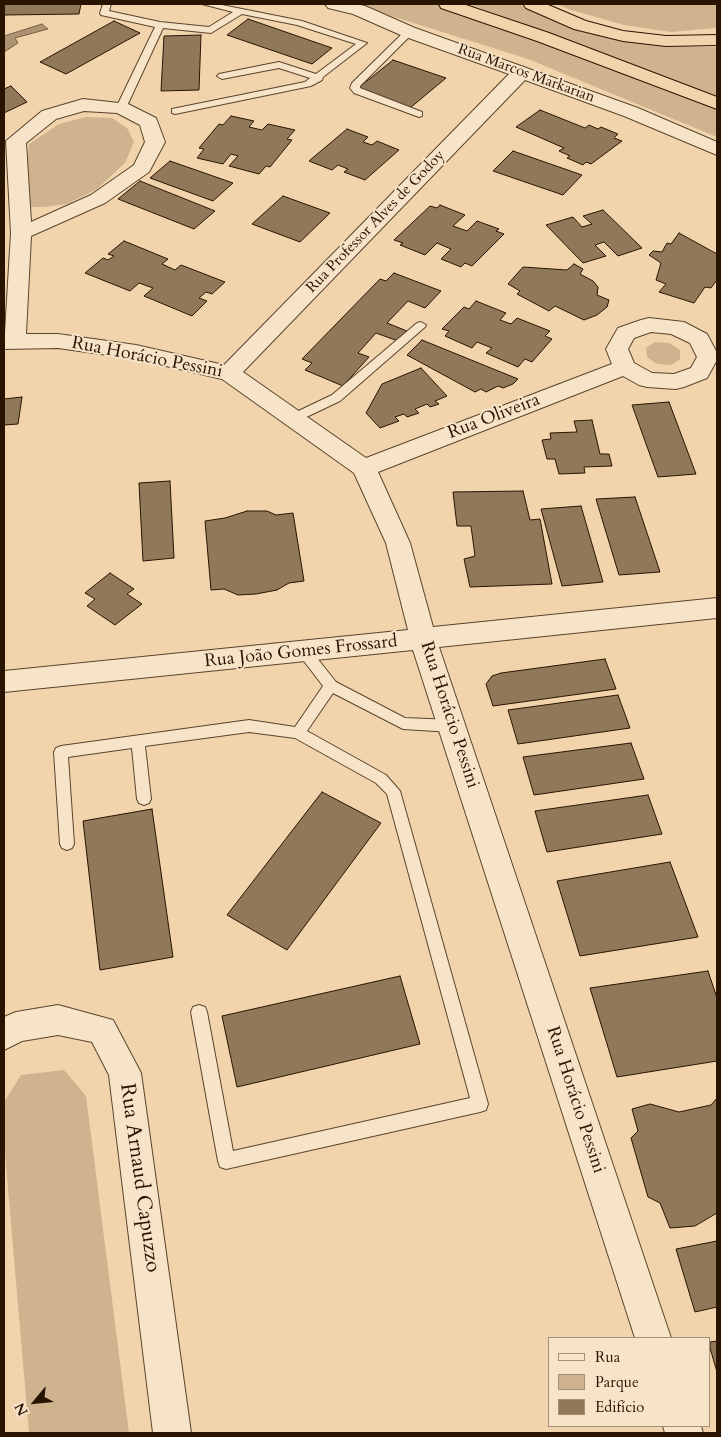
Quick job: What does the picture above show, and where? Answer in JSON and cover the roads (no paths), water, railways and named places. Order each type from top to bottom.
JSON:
[{"type":"highway","points":[[447,4],[717,103]]},
{"type":"highway","points":[[532,4],[580,25],[622,36],[666,41],[717,40]]},
{"type":"street","name":"Rua Marcos Markarian","points":[[334,4],[359,10],[409,32],[631,112],[717,149]]},
{"type":"street","name":"Rua Professor Alves de Godoy","points":[[229,372],[522,72]]},
{"type":"street","points":[[9,342],[21,233],[16,141],[49,114],[84,105],[121,108],[149,122],[155,142],[142,168],[98,199],[62,217],[21,233]]},
{"type":"street","name":"Rua Horácio Pessini","points":[[9,342],[58,341],[136,352],[229,372],[364,468],[398,543],[423,638],[653,1337]]},
{"type":"street","name":"Rua Oliveira","points":[[364,468],[625,366]]},
{"type":"street","name":"Rua João Gomes Frossard","points":[[4,682],[717,608]]},
{"type":"street","name":"Rua Arnaud Capuzzo","points":[[4,1035],[16,1027],[58,1020],[102,1030],[125,1073],[172,1433]]},
{"type":"lane","points":[[107,4],[104,13],[160,25],[211,30],[241,10]]},
{"type":"lane","points":[[175,111],[308,84],[319,78],[364,43],[300,24],[206,4]]},
{"type":"lane","points":[[121,108],[160,25]]},
{"type":"lane","points":[[409,32],[355,85],[355,88],[357,91],[419,114]]},
{"type":"lane","points":[[222,76],[279,65],[319,78]]},
{"type":"lane","points":[[294,418],[336,398],[421,325]]},
{"type":"lane","points":[[304,652],[331,686],[403,723],[452,726]]},
{"type":"lane","points":[[298,732],[331,686]]},
{"type":"lane","points":[[67,844],[61,752],[249,726],[298,732],[381,779],[393,791],[480,1104],[226,1161],[199,1012]]},
{"type":"lane","points":[[138,742],[144,799]]}]
